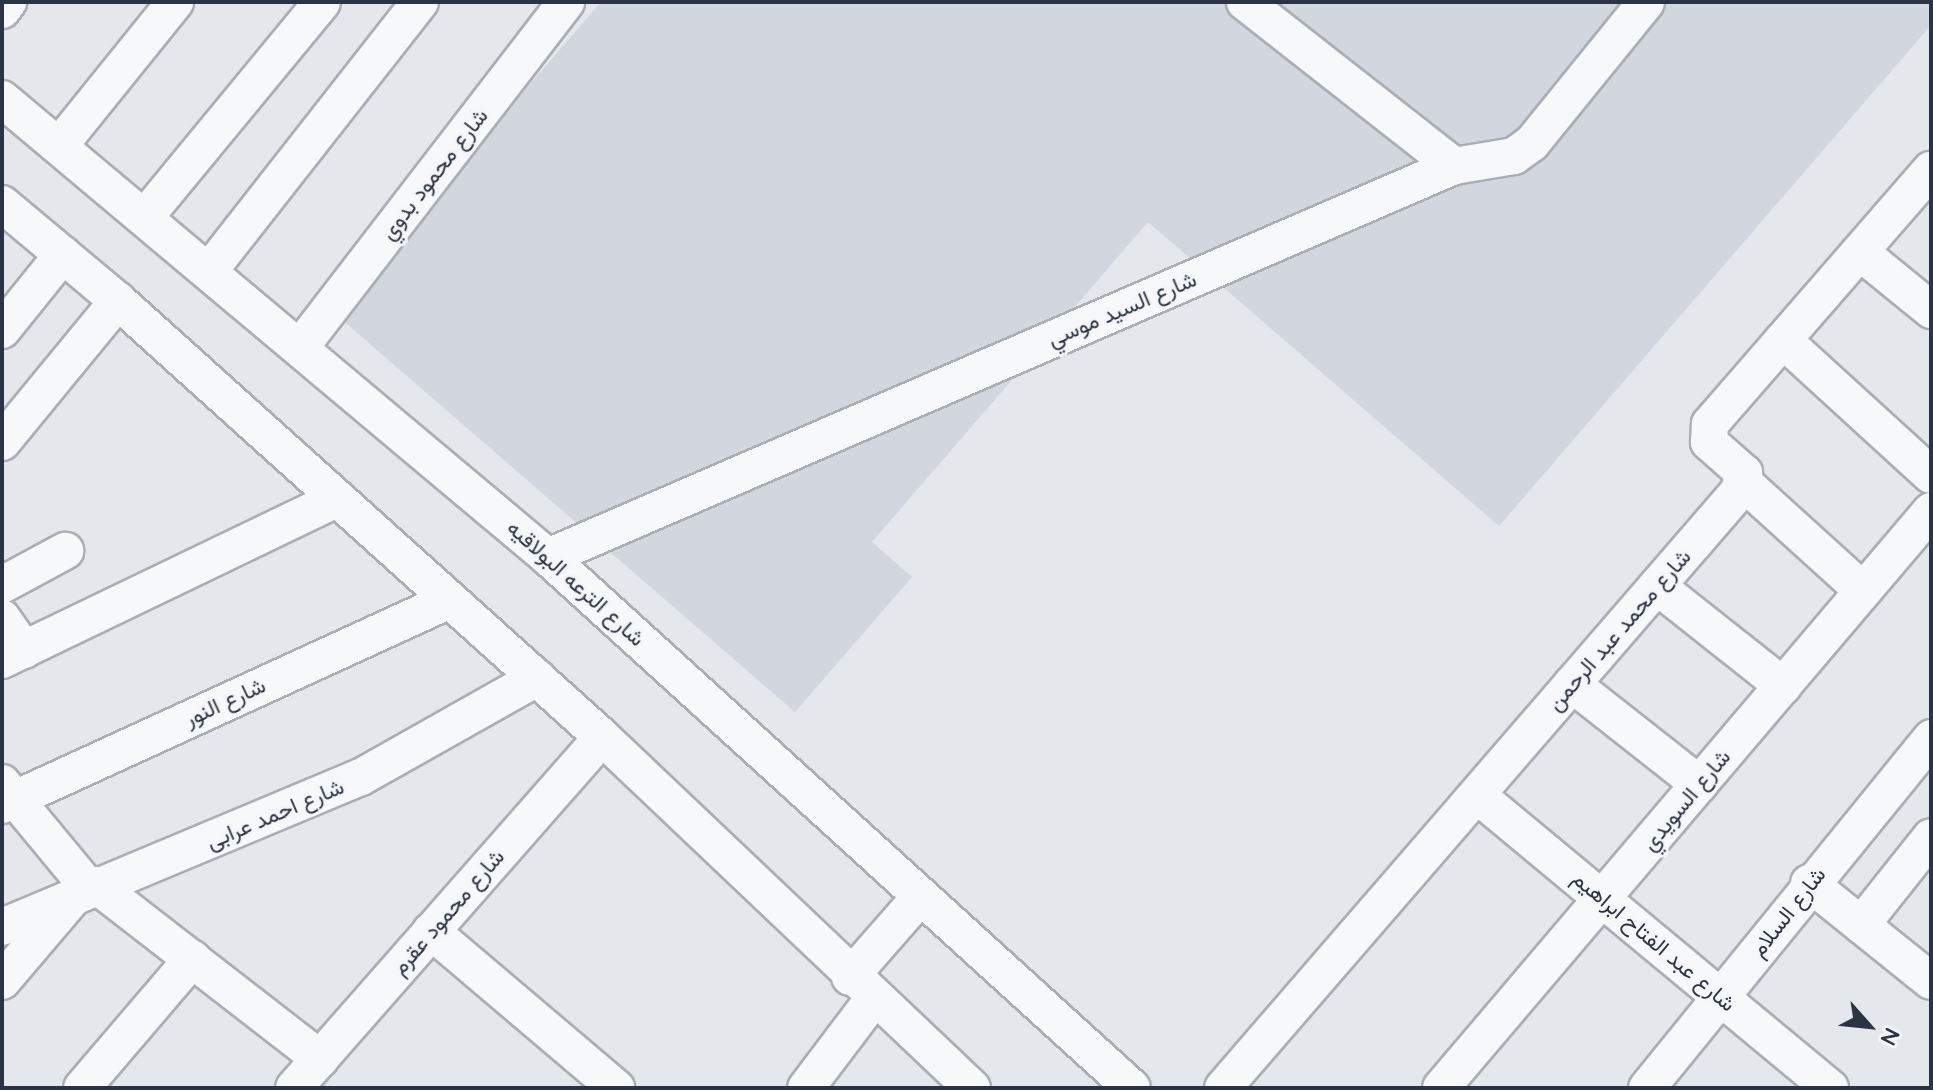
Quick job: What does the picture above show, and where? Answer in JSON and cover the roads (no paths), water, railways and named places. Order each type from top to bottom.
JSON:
[{"type":"street","points":[[2,10],[8,2]]},
{"type":"street","points":[[59,146],[175,2]]},
{"type":"street","points":[[145,217],[322,2]]},
{"type":"street","points":[[209,271],[420,2]]},
{"type":"street","name":"شارع محمود بدوي","points":[[302,345],[566,2]]},
{"type":"street","points":[[1245,2],[1454,166]]},
{"type":"street","name":"شارع السيد موسي","points":[[548,557],[1454,166],[1524,150],[1646,2]]},
{"type":"street","name":"شارع الترعه البولاقيه","points":[[2,99],[302,345],[548,557],[1132,1088]]},
{"type":"street","points":[[1863,591],[1743,482],[1740,466],[1713,447],[1706,433],[1931,170]]},
{"type":"street","points":[[2,204],[118,301],[602,737],[862,988],[972,1088]]},
{"type":"street","points":[[1860,252],[1931,310]]},
{"type":"street","points":[[2,330],[63,254]]},
{"type":"street","points":[[2,442],[118,301]]},
{"type":"street","points":[[1783,340],[1931,475]]},
{"type":"street","name":"شارع محمد عبد الرحمن","points":[[1223,1088],[1657,586],[1743,482]]},
{"type":"street","points":[[2,618],[13,655],[336,499]]},
{"type":"street","name":"شارع السويدي","points":[[1441,1088],[1931,511]]},
{"type":"street","points":[[2,585],[65,551]]},
{"type":"street","points":[[1657,586],[1783,686]]},
{"type":"street","name":"شارع النور","points":[[6,796],[449,600]]},
{"type":"street","name":"شارع احمد عرابى","points":[[2,927],[87,889],[230,836],[361,777],[537,678]]},
{"type":"street","points":[[1572,684],[1699,784]]},
{"type":"street","name":"شارع محمود عقرم","points":[[294,1088],[602,737]]},
{"type":"street","name":"شارع السلام","points":[[1647,1088],[1723,998],[1809,883],[1931,738]]},
{"type":"street","name":"شارع عبد الفتاح ابراهيم","points":[[1477,795],[1830,1088]]},
{"type":"street","points":[[6,796],[87,889],[192,959],[320,1059]]},
{"type":"street","points":[[1861,925],[1931,837]]},
{"type":"street","points":[[1809,883],[1931,981]]},
{"type":"street","points":[[2,981],[87,889]]},
{"type":"street","points":[[806,1088],[862,988],[921,896]]},
{"type":"street","points":[[431,931],[616,1088]]},
{"type":"street","points":[[82,1088],[192,959]]}]
